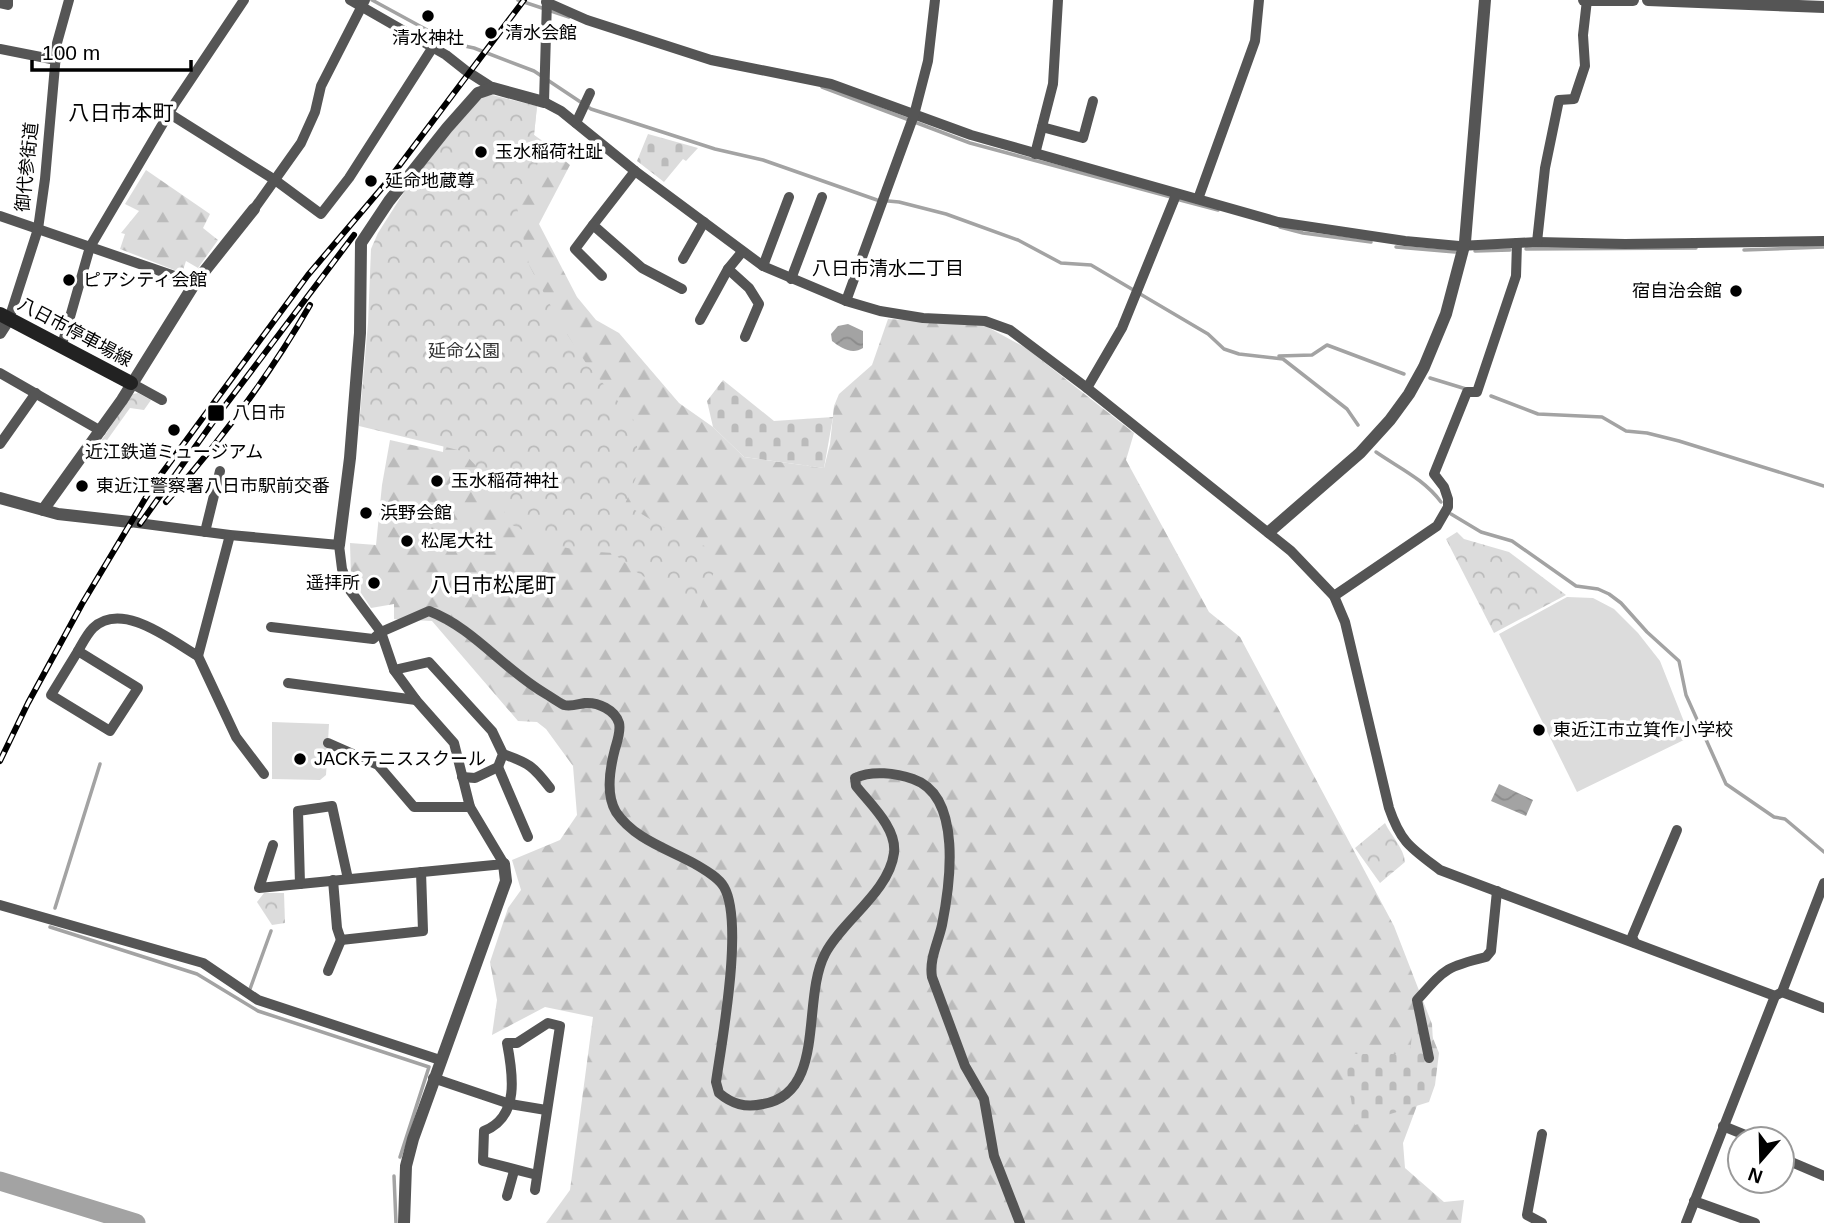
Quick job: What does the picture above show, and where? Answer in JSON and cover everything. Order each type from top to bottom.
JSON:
[{"type":"main road","name":"八日市停車場線","points":[[5,317],[131,383]]},
{"type":"street","points":[[0,3],[8,5],[8,0]]},
{"type":"street","name":"御代参街道","points":[[0,333],[38,229],[57,43],[69,0]]},
{"type":"street","points":[[62,345],[90,247],[126,184],[244,0]]},
{"type":"street","points":[[350,0],[364,4],[493,88],[544,102],[561,111],[635,171],[763,266],[846,301],[880,311],[923,318],[985,321],[1010,330],[1269,532],[1334,596],[1345,622],[1396,829],[1406,845],[1440,870],[1635,943],[1824,1008]]},
{"type":"street","points":[[846,301],[914,115],[929,61],[936,0]]},
{"type":"street","points":[[1035,154],[1053,84],[1058,0]]},
{"type":"street","points":[[1199,199],[1255,41],[1259,0]]},
{"type":"street","points":[[1269,532],[1360,453],[1409,394],[1424,367],[1446,314],[1464,246],[1485,0]]},
{"type":"street","points":[[1537,242],[1545,168],[1559,100],[1574,99],[1585,66],[1585,0],[1633,0]]},
{"type":"street","points":[[1648,0],[1824,8]]},
{"type":"street","points":[[544,102],[547,1],[587,20],[711,60],[829,89],[1035,154],[1278,222],[1405,241],[1464,246],[1537,242],[1625,244],[1824,241]]},
{"type":"street","points":[[43,510],[101,431],[195,283],[302,143],[315,112],[321,86],[364,4]]},
{"type":"street","points":[[170,114],[275,180],[321,214],[349,178],[433,47]]},
{"type":"street","points":[[0,49],[55,60]]},
{"type":"street","points":[[404,1223],[406,1166],[413,1139],[506,881],[504,864],[470,807],[454,743],[394,670],[381,632],[349,589],[342,569],[339,545],[350,458],[359,345],[362,243],[389,201],[447,128],[478,93],[493,88]]},
{"type":"street","points":[[576,123],[590,93]]},
{"type":"street","points":[[1042,127],[1083,138],[1093,101]]},
{"type":"street","points":[[602,276],[575,249],[635,171]]},
{"type":"street","points":[[1087,388],[1122,328],[1177,195]]},
{"type":"street","points":[[763,266],[789,197]]},
{"type":"street","points":[[791,279],[822,197]]},
{"type":"street","points":[[0,216],[195,283]]},
{"type":"street","points":[[683,259],[704,222]]},
{"type":"street","points":[[593,226],[642,268],[682,289]]},
{"type":"street","points":[[1334,596],[1437,526],[1448,507],[1444,487],[1434,474],[1467,392],[1476,393],[1516,276],[1517,243]]},
{"type":"street","points":[[700,320],[728,269],[742,252]]},
{"type":"street","points":[[728,269],[749,288],[759,304],[745,337]]},
{"type":"street","points":[[0,373],[101,431]]},
{"type":"street","points":[[131,383],[162,400]]},
{"type":"street","points":[[0,444],[36,393]]},
{"type":"street","points":[[205,532],[220,471]]},
{"type":"street","points":[[0,498],[58,514],[339,545]]},
{"type":"street","points":[[198,656],[230,535]]},
{"type":"street","points":[[271,627],[373,639],[381,632],[429,611],[458,624],[515,673],[565,705],[596,704],[616,716],[620,726],[610,777],[613,806],[618,815],[646,840],[710,874],[722,884],[727,895],[731,944],[729,986],[716,1083],[719,1093],[730,1102],[748,1106],[763,1104],[783,1099],[795,1088],[807,1054],[816,981],[821,963],[828,949],[883,880],[894,856],[890,831],[856,786],[855,778],[863,775],[900,774],[920,781],[934,792],[947,821],[950,862],[947,902],[930,965],[932,977],[965,1066],[984,1099],[994,1156],[1020,1223]]},
{"type":"street","points":[[78,651],[138,688],[110,732],[51,695],[78,651],[94,628],[106,621],[129,619],[198,656],[236,737],[264,774]]},
{"type":"street","points":[[394,670],[429,662],[492,731],[503,754],[526,762],[550,788]]},
{"type":"street","points":[[288,683],[416,700]]},
{"type":"street","points":[[328,743],[378,765],[414,807],[470,807]]},
{"type":"street","points":[[462,777],[475,778],[498,767],[503,754]]},
{"type":"street","points":[[498,767],[528,837]]},
{"type":"street","points":[[300,884],[298,811],[332,806],[348,879]]},
{"type":"street","points":[[1635,943],[1632,937],[1677,830]]},
{"type":"street","points":[[273,845],[260,888],[504,864]]},
{"type":"street","points":[[341,940],[423,931],[421,872]]},
{"type":"street","points":[[328,971],[341,940],[337,928],[333,880]]},
{"type":"street","points":[[1686,1223],[1824,883]]},
{"type":"street","points":[[1429,1058],[1417,999],[1452,965],[1486,957],[1491,951],[1497,891]]},
{"type":"street","points":[[0,905],[203,963],[258,1000],[440,1060]]},
{"type":"street","points":[[535,1190],[560,1026],[548,1023],[517,1043],[507,1043],[512,1072],[510,1104],[495,1127],[484,1131],[483,1161],[537,1175]]},
{"type":"street","points":[[433,1078],[510,1104],[546,1111]]},
{"type":"street","points":[[1542,1134],[1527,1215],[1542,1223]]},
{"type":"street","points":[[1796,1164],[1824,1176]]},
{"type":"street","points":[[507,1196],[514,1171]]},
{"type":"street","points":[[1694,1201],[1755,1223]]},
{"type":"green space","name":"延命公園","points":[[492,95],[537,106],[534,135],[547,144],[517,207],[529,265],[561,325],[586,363],[637,424],[637,475],[625,504],[683,539],[705,546],[719,559],[699,610],[638,573],[613,553],[557,546],[508,523],[497,488],[462,451],[359,426],[371,249],[378,233],[413,178],[480,97]]},
{"type":"green space","points":[[537,106],[534,135],[570,165],[539,224],[577,297],[596,320],[619,333],[679,403],[713,427],[744,457],[824,468],[830,444],[834,406],[839,394],[872,365],[888,319],[982,324],[1026,348],[1134,433],[1126,460],[1209,612],[1240,637],[1394,926],[1432,1024],[1434,1060],[1403,1143],[1405,1168],[1444,1202],[1464,1200],[1461,1223],[546,1223],[570,1190],[593,1017],[545,1007],[492,1035],[497,1000],[490,962],[508,908],[521,890],[512,860],[560,840],[577,815],[573,766],[546,729],[537,722],[518,721],[432,621],[394,619],[394,604],[371,608],[351,578],[350,543],[376,545],[390,440],[443,452],[452,343]]},
{"type":"green space","points":[[648,134],[698,148],[686,161],[683,159],[664,182],[637,161]]},
{"type":"green space","points":[[146,170],[210,214],[203,228],[218,240],[198,268],[186,261],[182,273],[120,249],[125,234],[121,233],[139,211],[125,204]]},
{"type":"green space","points":[[723,380],[774,421],[833,417],[824,468],[744,457],[713,427],[707,401]]},
{"type":"green space","points":[[138,393],[151,400],[144,410],[130,408],[100,450],[97,447],[132,394]]},
{"type":"green space","points":[[1457,532],[1464,539],[1509,552],[1566,595],[1494,633],[1446,539]]},
{"type":"green space","points":[[1567,597],[1593,598],[1614,609],[1638,633],[1660,661],[1690,737],[1577,792],[1499,634]]},
{"type":"green space","name":"JACKテニススクール","points":[[272,722],[329,724],[326,775],[320,780],[272,779]]},
{"type":"green space","points":[[1385,823],[1400,847],[1405,862],[1380,883],[1355,848]]},
{"type":"green space","points":[[264,893],[284,893],[285,923],[272,925],[257,902]]},
{"type":"green space","points":[[1413,1024],[1428,1026],[1439,1053],[1435,1085],[1429,1102],[1355,1125],[1344,1054],[1410,1054]]},
{"type":"water","points":[[848,324],[863,331],[863,348],[851,351],[832,341],[831,334],[838,326]]},
{"type":"water","points":[[1499,784],[1533,800],[1526,816],[1491,801]]},
{"type":"waterway","points":[[372,0],[451,43],[474,48],[534,71],[591,109],[715,149],[763,160],[877,200],[899,202],[946,214],[1018,240],[1061,263],[1091,265],[1208,334],[1224,349],[1239,354],[1283,359],[1347,409],[1358,425]]},
{"type":"waterway","points":[[518,0],[569,17]]},
{"type":"waterway","points":[[822,87],[970,143],[1171,197]]},
{"type":"waterway","points":[[1180,200],[1218,210]]},
{"type":"waterway","points":[[1280,227],[1303,233],[1371,242]]},
{"type":"waterway","points":[[1396,247],[1455,252]]},
{"type":"waterway","points":[[1744,250],[1824,247]]},
{"type":"waterway","points":[[1526,249],[1696,248]]},
{"type":"waterway","points":[[1475,251],[1510,250]]},
{"type":"waterway","points":[[1279,356],[1312,355],[1327,345],[1404,374]]},
{"type":"waterway","points":[[1430,378],[1466,389]]},
{"type":"waterway","points":[[1491,396],[1538,414],[1602,417],[1626,431],[1679,441],[1824,486]]},
{"type":"waterway","points":[[1376,452],[1419,480],[1441,502]]},
{"type":"waterway","points":[[1451,514],[1481,532],[1512,541],[1576,586],[1598,589],[1621,603],[1647,632],[1679,661],[1686,695],[1726,784],[1774,817],[1785,819],[1824,852]]},
{"type":"waterway","points":[[55,908],[100,764]]},
{"type":"waterway","points":[[50,927],[197,974],[258,1011],[429,1067],[400,1157]]},
{"type":"waterway","points":[[250,989],[271,931]]},
{"type":"waterway","points":[[394,1176],[396,1223]]},
{"type":"waterway","points":[[0,1181],[136,1223]]},
{"type":"railway","points":[[0,761],[82,604],[154,484],[308,275],[387,182],[524,0]]},
{"type":"railway","points":[[140,524],[218,415],[354,235]]},
{"type":"railway","points":[[166,502],[243,407],[310,305]]},
{"type":"place","name":"清水神社","points":[[428,16]]},
{"type":"place","name":"清水会館","points":[[491,33]]},
{"type":"place","name":"玉水稲荷社趾","points":[[481,152]]},
{"type":"place","name":"延命地蔵尊","points":[[371,181]]},
{"type":"place","name":"ピアシティ会館","points":[[69,280]]},
{"type":"place","name":"宿自治会館","points":[[1736,291]]},
{"type":"place","name":"八日市","points":[[216,413]]},
{"type":"place","name":"近江鉄道ミュージアム","points":[[174,430]]},
{"type":"place","name":"玉水稲荷神社","points":[[437,481]]},
{"type":"place","name":"東近江警察署八日市駅前交番","points":[[82,486]]},
{"type":"place","name":"浜野会館","points":[[366,513]]},
{"type":"place","name":"松尾大社","points":[[407,541]]},
{"type":"place","name":"遥拝所","points":[[374,583]]},
{"type":"place","name":"東近江市立箕作小学校","points":[[1539,730]]},
{"type":"place","name":"JACKテニススクール","points":[[300,759]]},
{"type":"district","name":"八日市本町","points":[[121,113]]},
{"type":"district","name":"八日市清水二丁目","points":[[888,268]]},
{"type":"district","name":"八日市松尾町","points":[[493,585]]}]
